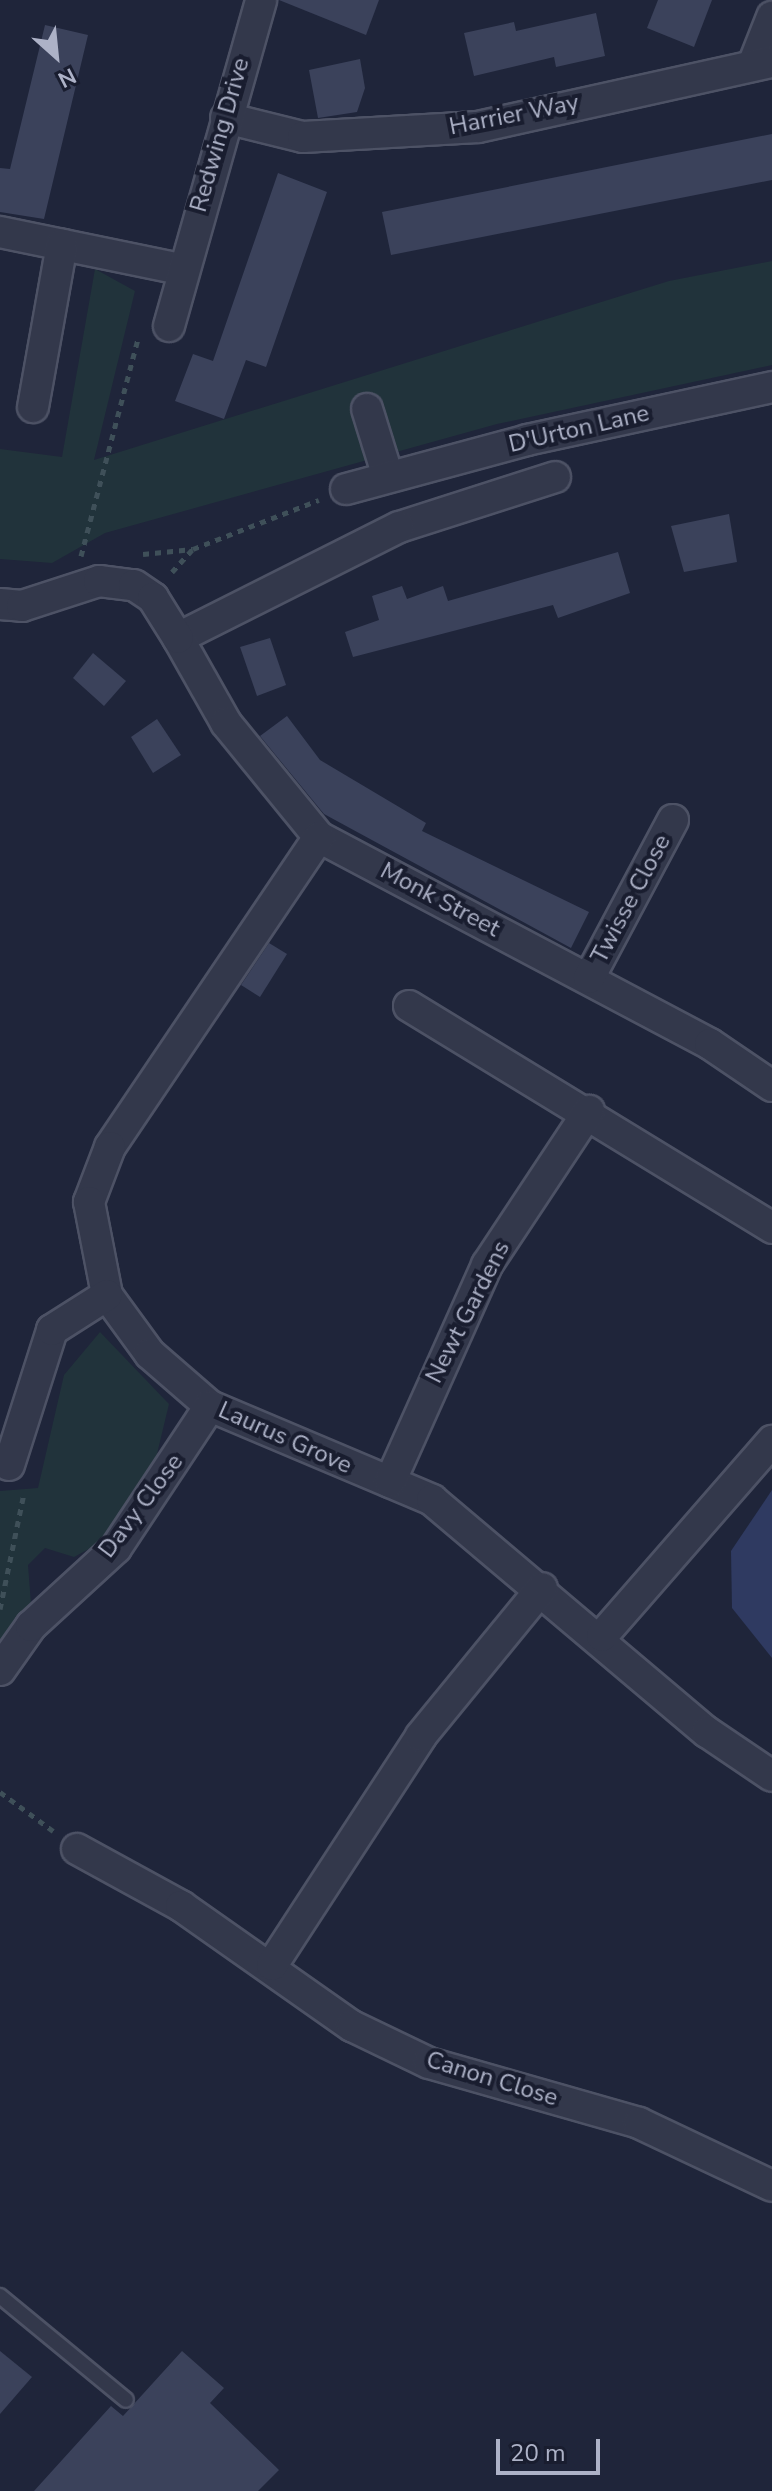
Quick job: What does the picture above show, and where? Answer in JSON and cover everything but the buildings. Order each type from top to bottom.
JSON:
[{"type":"street","name":"Redwing Drive","points":[[169,326],[181,269],[261,0]]},
{"type":"street","name":"Harrier Way","points":[[226,118],[303,137],[478,127],[763,64],[772,17]]},
{"type":"street","points":[[0,232],[181,269]]},
{"type":"street","points":[[33,407],[62,245]]},
{"type":"street","name":"D'Urton Lane","points":[[346,489],[772,387]]},
{"type":"street","points":[[367,409],[388,477]]},
{"type":"street","points":[[178,638],[399,527],[555,477]]},
{"type":"street","name":"Monk Street","points":[[0,604],[22,606],[99,581],[134,585],[153,598],[226,723],[319,837],[589,978],[772,1086]]},
{"type":"street","name":"Twisse Close","points":[[589,978],[673,820]]},
{"type":"street","name":"Laurus Grove","points":[[319,837],[110,1147],[89,1202],[107,1295],[150,1354],[210,1406],[432,1500],[602,1636],[707,1732],[772,1776]]},
{"type":"street","points":[[409,1006],[589,1111],[772,1228]]},
{"type":"street","name":"Newt Gardens","points":[[390,1482],[487,1265],[589,1111]]},
{"type":"street","points":[[9,1465],[52,1330],[107,1295]]},
{"type":"street","name":"Davy Close","points":[[0,1670],[31,1626],[116,1548],[210,1406]]},
{"type":"street","points":[[602,1636],[772,1441]]},
{"type":"street","points":[[272,1965],[421,1736],[542,1588]]},
{"type":"street","name":"Canon Close","points":[[77,1849],[272,1965],[352,2026],[429,2063],[639,2123],[729,2159],[772,2186]]},
{"type":"lane","points":[[0,2296],[126,2400]]},
{"type":"path","points":[[134,554],[193,549],[346,489]]},
{"type":"path","points":[[70,565],[94,560]]},
{"type":"path","points":[[0,1792],[77,1849]]},
{"type":"shaded area","points":[[772,261],[772,365],[497,424],[105,533],[52,563],[0,559],[0,449],[62,457],[95,269],[135,291],[94,460],[669,281]]},
{"type":"shaded area","points":[[100,1332],[169,1404],[156,1458],[98,1544],[74,1557],[45,1548],[28,1565],[31,1604],[0,1653],[0,1491],[38,1488],[64,1375]]},
{"type":"water","points":[[772,1490],[772,1658],[732,1608],[731,1551]]}]
